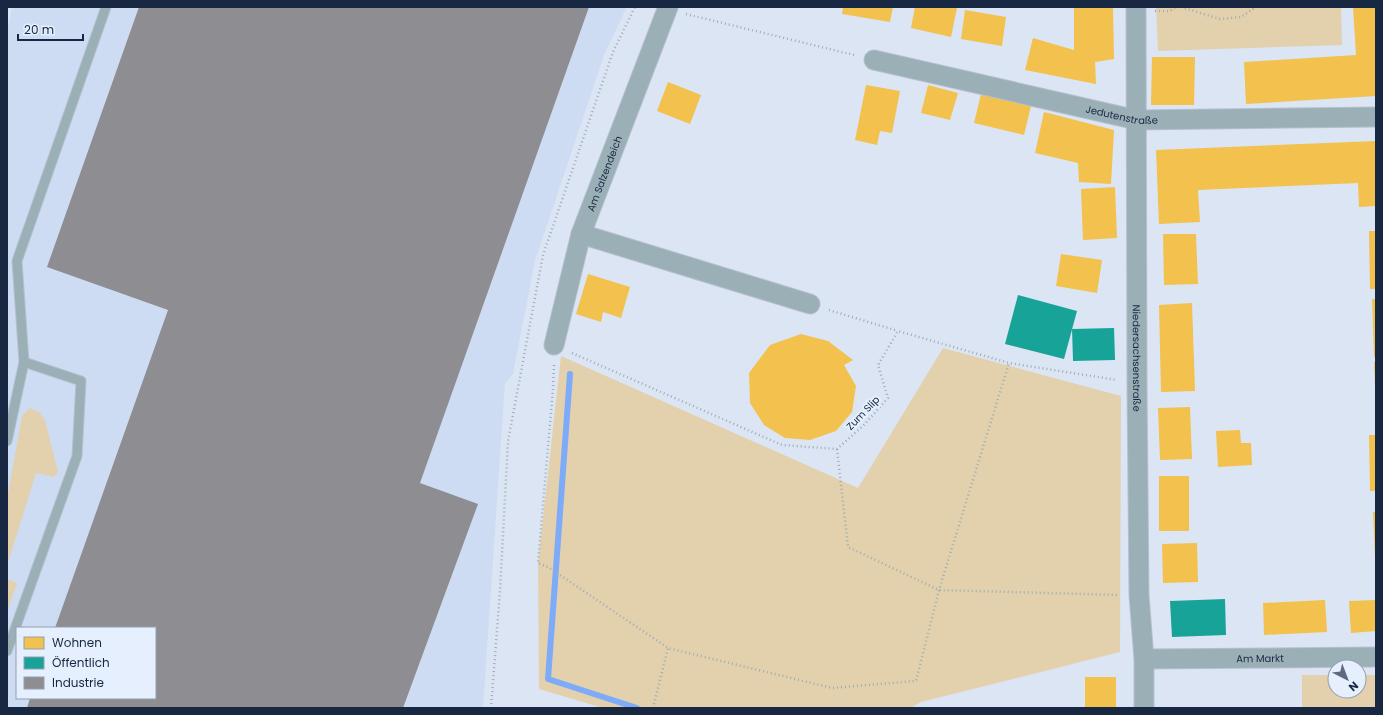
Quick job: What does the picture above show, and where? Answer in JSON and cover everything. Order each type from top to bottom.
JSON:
[{"type":"street","name":"Niedersachsenstraße","points":[[1136,7],[1139,595],[1144,659],[1144,708]]},
{"type":"street","name":"Am Salzendeich","points":[[554,345],[581,234],[668,8]]},
{"type":"street","name":"Jedutenstraße","points":[[874,60],[1137,120],[1376,116]]},
{"type":"street","points":[[581,234],[810,304]]},
{"type":"street","name":"Am Markt","points":[[1144,659],[1376,657]]},
{"type":"lane","points":[[7,442],[24,362],[17,261],[106,7]]},
{"type":"lane","points":[[7,651],[77,456],[79,436],[81,381],[24,362]]},
{"type":"path","points":[[1181,7],[1220,19],[1241,17],[1256,7]]},
{"type":"path","points":[[668,8],[874,60]]},
{"type":"path","points":[[810,304],[1009,363],[1137,384]]},
{"type":"path","name":"Zum Slip","points":[[837,449],[863,426],[888,398],[878,366],[898,331]]},
{"type":"path","points":[[1009,363],[939,590],[916,681],[832,688],[668,648],[548,567],[538,563],[553,389],[554,345],[782,445],[837,449],[848,547],[939,590],[1139,595]]},
{"type":"path","points":[[653,708],[668,648]]},
{"type":"shaded area","points":[[12,7],[627,7],[604,55],[535,261],[513,374],[505,383],[483,708],[7,708],[7,32]]},
{"type":"shaded area","points":[[1156,7],[1341,7],[1342,45],[1158,51]]},
{"type":"shaded area","points":[[943,348],[1121,396],[1120,652],[921,702],[911,708],[603,708],[539,689],[538,563],[561,356],[858,488]]},
{"type":"shaded area","points":[[30,408],[39,412],[45,420],[58,472],[54,477],[36,473],[7,566],[7,499],[22,416]]},
{"type":"shaded area","points":[[7,579],[17,583],[7,612]]},
{"type":"shaded area","points":[[1302,675],[1327,675],[1327,699],[1367,699],[1367,675],[1376,675],[1376,708],[1302,708]]},
{"type":"building: Wohnen","points":[[843,7],[893,7],[890,22],[842,14]]},
{"type":"building: Wohnen","points":[[915,7],[957,8],[951,37],[911,28]]},
{"type":"building: Wohnen","points":[[1074,7],[1113,7],[1114,59],[1095,62],[1096,84],[1025,70],[1033,38],[1074,50]]},
{"type":"building: Wohnen","points":[[1353,7],[1376,7],[1376,96],[1246,104],[1244,62],[1356,55]]},
{"type":"building: Wohnen","points":[[965,10],[1006,17],[1002,46],[961,39]]},
{"type":"building: Wohnen","points":[[1152,57],[1195,57],[1194,105],[1151,105]]},
{"type":"building: Wohnen","points":[[668,82],[701,95],[690,124],[657,111]]},
{"type":"building: Wohnen","points":[[866,85],[900,91],[892,133],[880,131],[877,145],[855,140]]},
{"type":"building: Wohnen","points":[[928,85],[958,93],[950,120],[921,113]]},
{"type":"building: Wohnen","points":[[981,94],[1031,106],[1024,135],[974,123]]},
{"type":"building: Wohnen","points":[[1044,112],[1114,130],[1111,184],[1079,182],[1078,163],[1035,153]]},
{"type":"building: Wohnen","points":[[1376,141],[1376,206],[1359,207],[1358,183],[1198,190],[1200,222],[1159,224],[1156,150]]},
{"type":"building: Wohnen","points":[[1115,187],[1117,238],[1083,240],[1081,189]]},
{"type":"building: Wohnen","points":[[1369,231],[1376,231],[1376,289],[1370,289]]},
{"type":"building: Wohnen","points":[[1163,234],[1196,234],[1198,284],[1164,285]]},
{"type":"building: Wohnen","points":[[1061,254],[1102,260],[1097,293],[1056,286]]},
{"type":"building: Wohnen","points":[[588,274],[630,287],[621,318],[603,312],[601,322],[576,314]]},
{"type":"building: Wohnen","points":[[1372,299],[1376,299],[1376,357],[1374,357]]},
{"type":"building: Wohnen","points":[[1192,303],[1195,391],[1161,392],[1159,305]]},
{"type":"building: Wohnen","points":[[801,334],[828,341],[853,360],[844,365],[856,386],[852,412],[836,431],[810,440],[785,438],[764,425],[750,403],[749,373],[770,345]]},
{"type":"building: Wohnen","points":[[1374,362],[1376,362],[1376,387],[1375,387]]},
{"type":"building: Wohnen","points":[[1190,407],[1192,459],[1160,460],[1158,408]]},
{"type":"building: Wohnen","points":[[1240,430],[1241,443],[1251,443],[1252,465],[1218,467],[1216,431]]},
{"type":"building: Wohnen","points":[[1369,435],[1376,435],[1376,491],[1370,491]]},
{"type":"building: Wohnen","points":[[1159,476],[1189,476],[1189,531],[1159,531]]},
{"type":"building: Wohnen","points":[[1373,512],[1376,512],[1376,558],[1375,558]]},
{"type":"building: Wohnen","points":[[1197,543],[1198,582],[1163,583],[1162,544]]},
{"type":"building: Wohnen","points":[[1325,600],[1327,632],[1264,635],[1263,603]]},
{"type":"building: Wohnen","points":[[1376,600],[1376,631],[1351,633],[1349,601]]},
{"type":"building: Wohnen","points":[[1085,677],[1116,677],[1116,708],[1085,708]]},
{"type":"building: Öffentlich","points":[[1018,295],[1077,311],[1064,359],[1005,344]]},
{"type":"building: Öffentlich","points":[[1114,328],[1115,360],[1073,361],[1072,329]]},
{"type":"building: Öffentlich","points":[[1225,599],[1226,635],[1172,637],[1170,601]]},
{"type":"building: Industrie","points":[[139,7],[589,7],[420,483],[478,504],[403,708],[27,708],[30,699],[156,699],[156,627],[55,627],[168,310],[47,267]]},
{"type":"waterway","points":[[570,374],[548,679],[637,708]]}]
